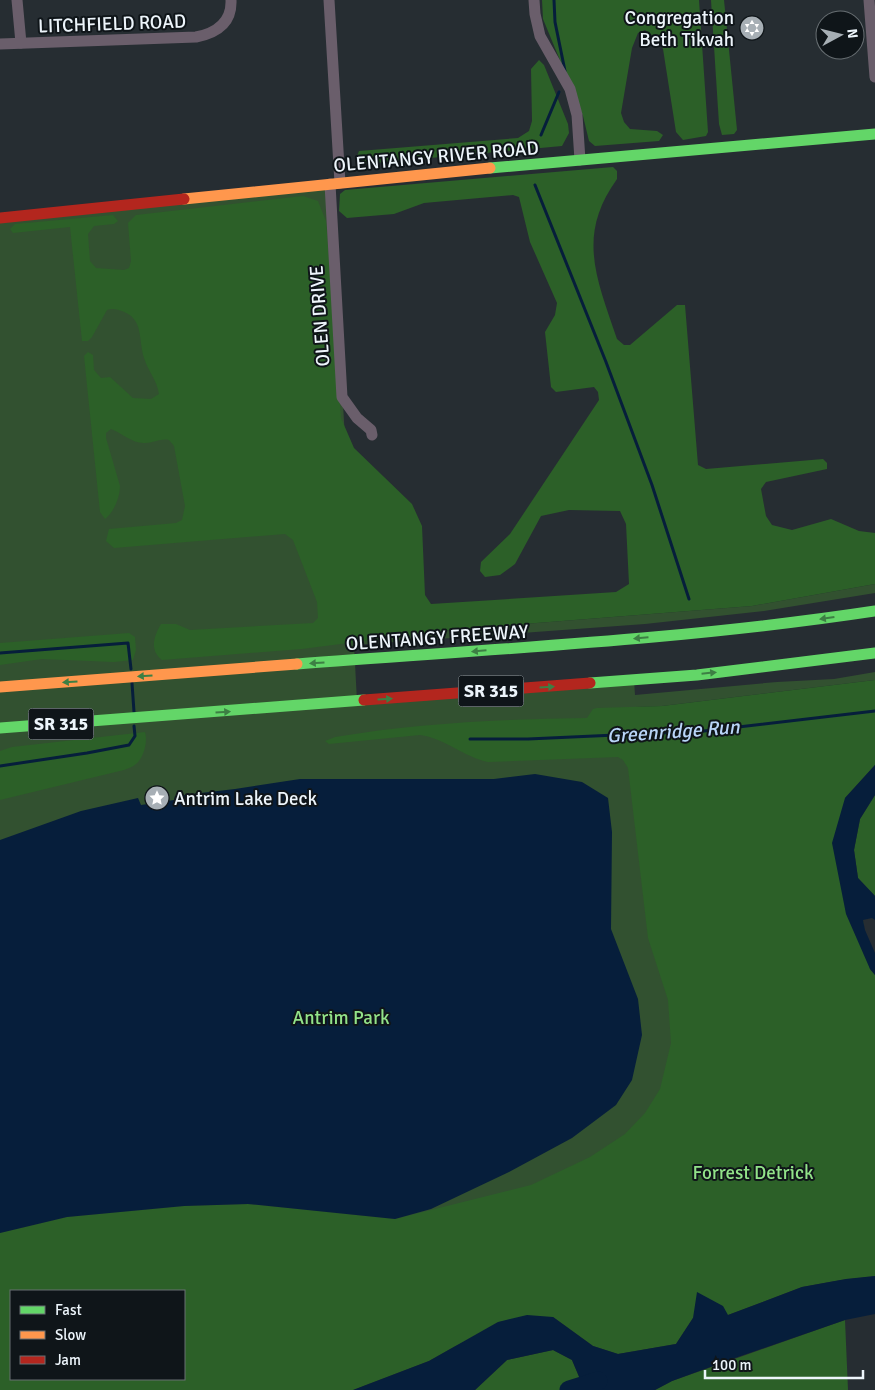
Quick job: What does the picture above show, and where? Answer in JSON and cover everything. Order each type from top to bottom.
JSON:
[{"type":"main road","name":"OLENTANGY RIVER ROAD","points":[[0,218],[335,183],[875,134]]},
{"type":"main road","name":"OLENTANGY FREEWAY","points":[[0,687],[690,634],[816,620],[875,611]]},
{"type":"main road","name":"SR 315","points":[[0,728],[697,675],[875,653]]},
{"type":"street","points":[[17,0],[21,43]]},
{"type":"street","name":"LITCHFIELD ROAD","points":[[0,44],[196,37],[210,34],[222,26],[228,16],[231,0]]},
{"type":"street","name":"OLEN DRIVE","points":[[329,0],[342,397],[357,418],[371,430],[372,435]]},
{"type":"street","points":[[534,0],[540,36],[570,89],[578,115],[580,160]]},
{"type":"street","points":[[869,0],[874,41],[875,77]]},
{"type":"green space","points":[[542,0],[699,0],[708,132],[706,136],[683,140],[676,132],[663,49],[656,38],[645,30],[638,33],[632,48],[621,113],[624,122],[630,129],[657,131],[663,135],[659,141],[595,146],[589,141],[583,116],[543,19]]},
{"type":"green space","points":[[711,0],[724,0],[737,130],[734,134],[722,135],[719,124]]},
{"type":"green space","points":[[539,60],[544,65],[568,124],[569,133],[562,146],[364,164],[356,159],[359,151],[518,138],[529,131],[532,121],[531,69]]},
{"type":"green space","points":[[613,167],[617,171],[617,179],[604,200],[597,220],[594,258],[597,277],[617,339],[624,345],[630,345],[677,305],[685,305],[698,465],[706,469],[823,459],[827,463],[827,469],[766,482],[761,489],[766,516],[772,525],[792,530],[831,519],[859,531],[875,533],[875,584],[752,606],[449,630],[302,649],[162,660],[155,652],[154,647],[156,633],[161,624],[176,624],[190,630],[313,623],[318,618],[317,602],[293,540],[285,534],[114,548],[106,541],[109,529],[176,523],[182,520],[185,506],[174,446],[169,440],[141,443],[111,429],[106,433],[106,438],[120,490],[116,504],[108,516],[105,519],[100,512],[84,356],[88,352],[93,355],[94,370],[101,378],[110,377],[133,398],[151,399],[159,394],[158,389],[144,358],[137,324],[129,314],[116,309],[107,310],[92,337],[88,341],[82,341],[70,227],[13,233],[10,229],[15,224],[113,215],[118,221],[114,224],[94,226],[88,234],[90,261],[96,268],[124,270],[129,268],[131,261],[128,223],[136,215],[303,196],[318,201],[326,221],[341,418],[354,448],[412,504],[422,526],[425,595],[431,604],[616,592],[629,584],[626,524],[620,511],[569,510],[541,516],[515,564],[500,575],[485,577],[480,571],[481,562],[510,534],[599,400],[598,392],[594,387],[556,392],[551,387],[545,332],[555,315],[557,303],[530,242],[519,197],[513,195],[424,203],[394,214],[347,218],[339,211],[340,194],[345,190]]},
{"type":"green space","name":"Antrim Park","points":[[330,184],[344,421],[354,642],[449,630],[752,606],[875,584],[875,593],[764,611],[645,624],[354,645],[357,701],[634,680],[635,695],[777,682],[834,679],[875,672],[875,680],[662,706],[636,707],[875,1079],[875,1276],[527,1315],[353,1390],[0,1390],[0,218]]},
{"type":"green space","points":[[129,633],[135,637],[136,650],[133,660],[114,662],[42,659],[0,665],[0,643]]},
{"type":"green space","name":"Forrest Detrick","points":[[875,680],[875,765],[845,798],[870,969],[875,975],[875,1276],[802,1287],[728,1315],[693,1318],[676,1344],[618,1354],[593,1346],[553,1317],[498,1322],[429,1361],[353,1390],[0,1390],[0,1233],[67,1217],[184,1206],[248,1204],[395,1219],[531,1185],[590,1157],[625,1134],[645,1113],[660,1089],[671,1043],[668,1000],[648,938],[628,768],[623,760],[618,757],[488,762],[479,760],[437,740],[420,735],[329,744],[325,741],[335,737],[366,732],[429,725],[524,719],[587,718],[593,709],[662,706]]},
{"type":"green space","points":[[145,732],[145,749],[139,761],[132,767],[0,800],[0,751],[12,747]]},
{"type":"green space","points":[[875,795],[875,896],[858,878],[854,850],[860,819]]},
{"type":"green space","points":[[845,1320],[848,1390],[655,1390],[672,1381]]},
{"type":"green space","points":[[553,1350],[572,1360],[580,1379],[573,1390],[475,1390],[507,1360]]},
{"type":"water","points":[[875,765],[875,795],[860,819],[854,850],[858,878],[875,896],[875,920],[872,918],[863,920],[865,930],[875,953],[875,975],[870,969],[846,914],[832,843],[845,798]]},
{"type":"water","points":[[535,774],[582,782],[608,798],[612,832],[611,929],[638,999],[642,1035],[632,1080],[616,1105],[572,1138],[509,1172],[431,1209],[395,1219],[248,1204],[184,1206],[67,1217],[0,1233],[0,840],[81,811],[138,798],[141,805],[174,800],[175,796],[300,779],[494,779]]},
{"type":"water","points":[[875,1276],[875,1314],[845,1320],[732,1359],[672,1381],[655,1390],[573,1390],[580,1379],[572,1360],[553,1350],[507,1360],[475,1390],[353,1390],[429,1361],[498,1322],[527,1315],[553,1317],[593,1346],[618,1354],[676,1344],[693,1318],[697,1292],[723,1306],[728,1315],[802,1287]]},
{"type":"waterway","points":[[554,0],[555,22],[565,71]]},
{"type":"waterway","points":[[541,135],[559,92]]},
{"type":"waterway","points":[[535,185],[606,362],[652,485],[689,599]]},
{"type":"waterway","points":[[0,653],[128,643],[131,669]]},
{"type":"waterway","points":[[132,683],[134,712]]},
{"type":"waterway","name":"Greenridge Run","points":[[470,739],[528,739],[704,731],[875,711]]},
{"type":"waterway","points":[[0,766],[129,745],[135,736],[134,726]]},
{"type":"waterway","points":[[569,1390],[598,1381]]},
{"type":"traffic: fast","points":[[490,168],[875,134]]},
{"type":"traffic: fast","points":[[297,664],[659,637],[875,611]]},
{"type":"traffic: fast","points":[[590,683],[697,675],[875,653]]},
{"type":"traffic: fast","points":[[0,728],[364,700]]},
{"type":"traffic: slow","points":[[184,199],[490,168]]},
{"type":"traffic: slow","points":[[0,687],[297,664]]},
{"type":"traffic: jam","points":[[0,218],[184,199]]},
{"type":"traffic: jam","points":[[364,700],[590,683]]},
{"type":"place","name":"Congregation Beth Tikvah","points":[[752,28]]},
{"type":"place","name":"Antrim Lake Deck","points":[[157,798]]}]
